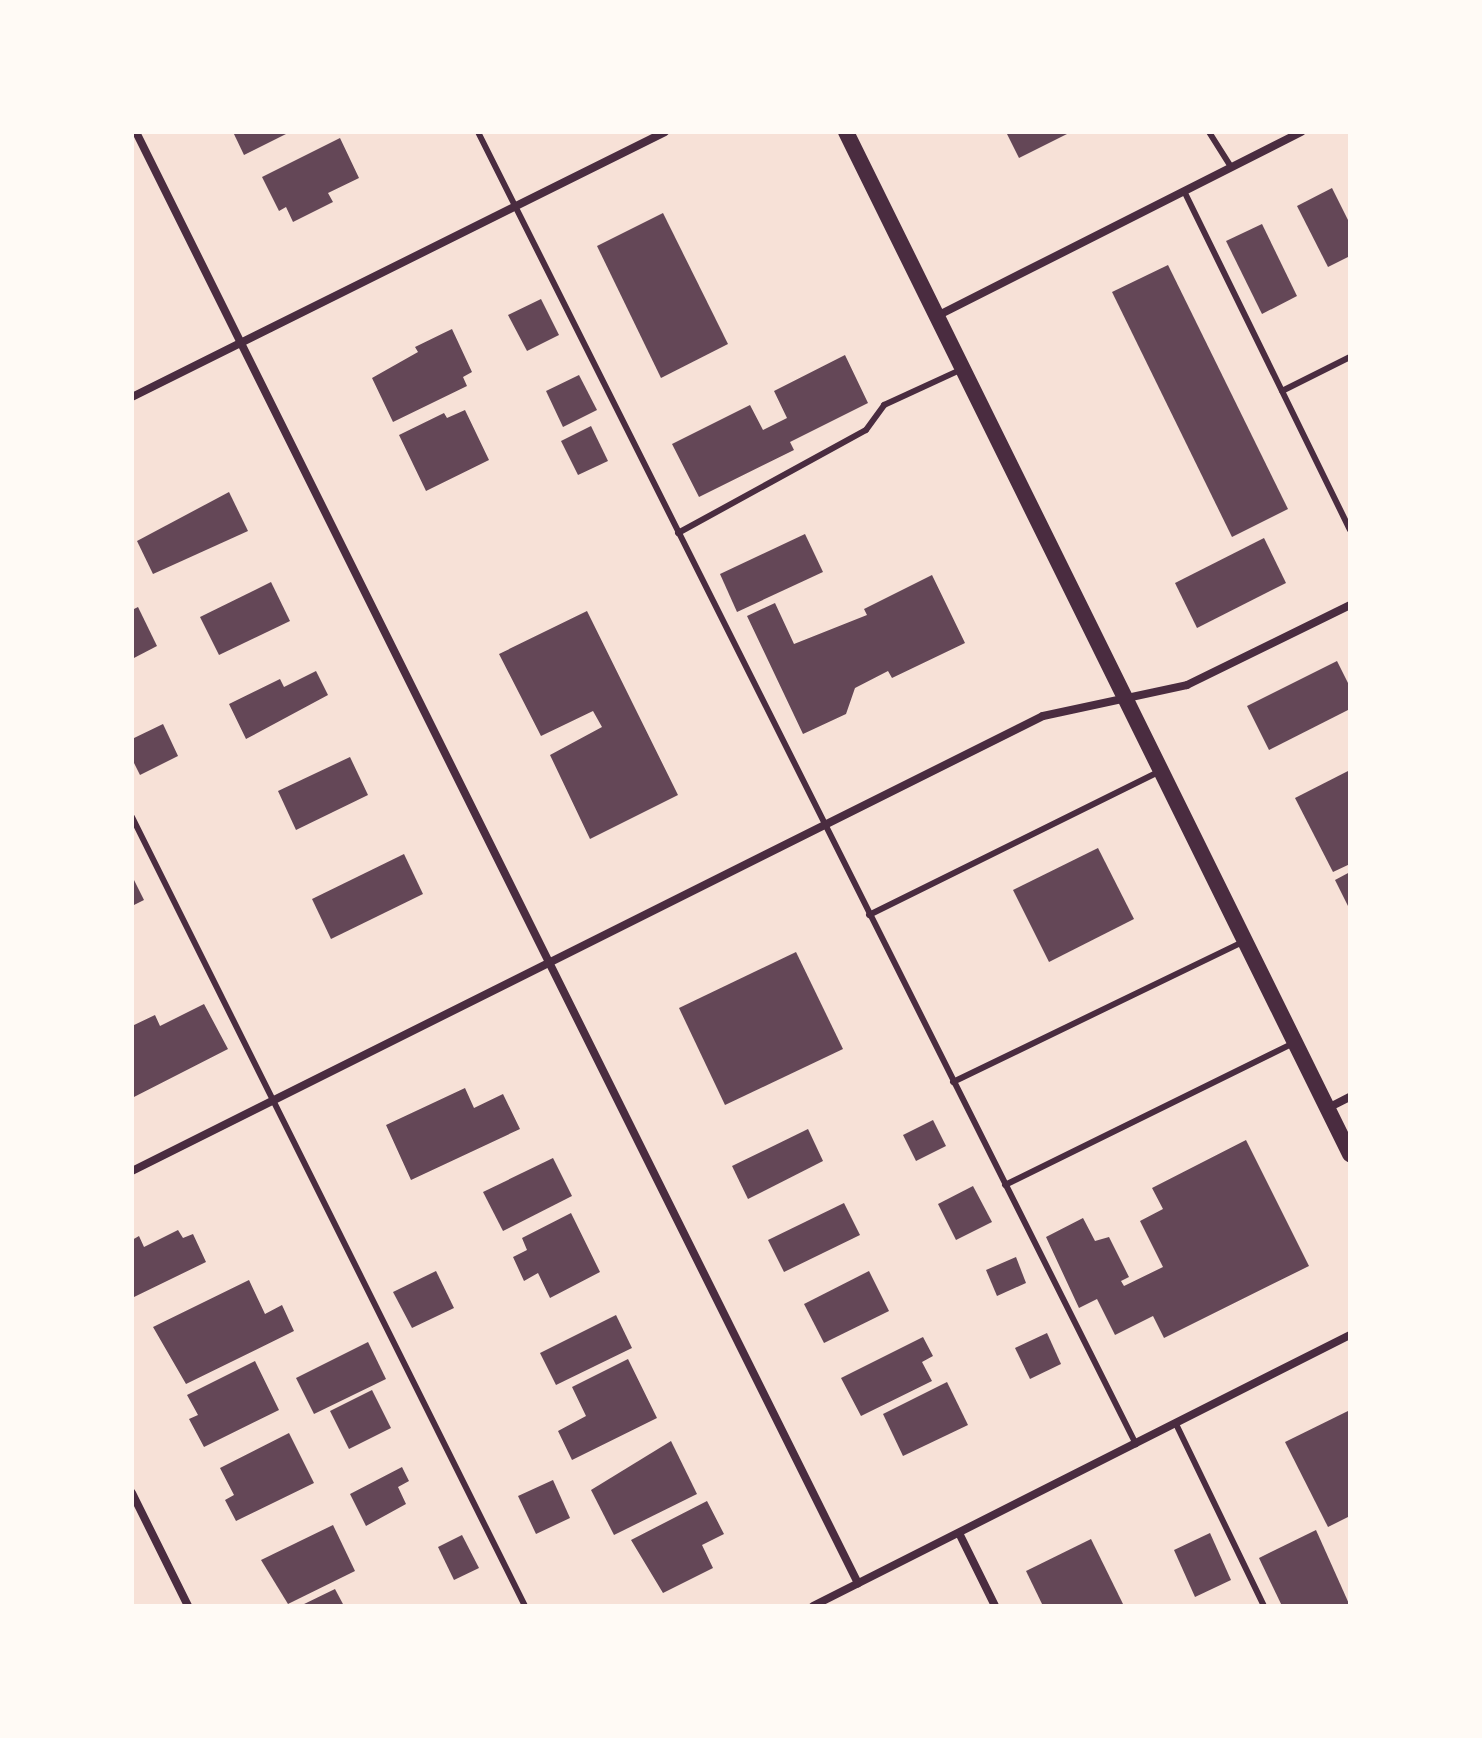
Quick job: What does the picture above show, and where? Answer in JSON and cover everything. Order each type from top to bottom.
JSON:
[{"type":"main road","points":[[847,133],[1350,1154]]},
{"type":"street","points":[[136,132],[858,1583]]},
{"type":"street","points":[[132,397],[665,132]]},
{"type":"street","points":[[937,316],[1301,132]]},
{"type":"street","points":[[132,1171],[1043,716],[1187,685],[1350,605]]},
{"type":"street","points":[[1327,1108],[1350,1097]]},
{"type":"street","points":[[813,1606],[1350,1335]]},
{"type":"street","points":[[132,1493],[188,1606]]},
{"type":"street","points":[[959,1533],[995,1606]]},
{"type":"lane","points":[[478,132],[1136,1444]]},
{"type":"lane","points":[[1209,132],[1231,167]]},
{"type":"lane","points":[[1184,191],[1350,530]]},
{"type":"lane","points":[[1282,391],[1350,357]]},
{"type":"lane","points":[[678,533],[866,430],[884,405],[963,369]]},
{"type":"lane","points":[[869,915],[1161,771]]},
{"type":"lane","points":[[132,817],[275,1098],[525,1606]]},
{"type":"lane","points":[[953,1082],[1243,942]]},
{"type":"lane","points":[[1005,1185],[1294,1043]]},
{"type":"lane","points":[[1176,1424],[1264,1606]]},
{"type":"building","points":[[233,132],[290,132],[244,155]]},
{"type":"building","points":[[1006,132],[1071,132],[1019,158]]},
{"type":"building","points":[[340,138],[359,178],[328,193],[333,202],[293,222],[286,207],[279,211],[262,177]]},
{"type":"building","points":[[1332,188],[1350,224],[1350,256],[1328,267],[1297,206]]},
{"type":"building","points":[[663,213],[728,344],[661,378],[597,246]]},
{"type":"building","points":[[1262,224],[1297,296],[1262,314],[1226,241]]},
{"type":"building","points":[[1168,265],[1288,509],[1232,537],[1112,292]]},
{"type":"building","points":[[541,299],[559,335],[527,351],[508,315]]},
{"type":"building","points":[[452,329],[472,372],[463,377],[467,386],[393,422],[372,378],[418,352],[415,347]]},
{"type":"building","points":[[845,355],[868,403],[790,442],[794,450],[699,497],[672,444],[750,405],[763,430],[787,418],[774,391]]},
{"type":"building","points":[[579,375],[597,410],[563,427],[546,391]]},
{"type":"building","points":[[465,410],[489,460],[426,491],[399,435],[444,413],[447,418]]},
{"type":"building","points":[[591,426],[608,461],[578,475],[561,441]]},
{"type":"building","points":[[229,492],[248,531],[153,574],[137,541]]},
{"type":"building","points":[[805,534],[823,572],[737,612],[720,574]]},
{"type":"building","points":[[1264,538],[1286,583],[1197,628],[1175,583]]},
{"type":"building","points":[[932,575],[965,643],[892,678],[888,671],[855,688],[846,714],[803,734],[747,616],[775,603],[794,644],[867,615],[864,609]]},
{"type":"building","points":[[271,582],[290,621],[219,655],[200,617]]},
{"type":"building","points":[[138,607],[157,646],[132,659],[132,610]]},
{"type":"building","points":[[587,611],[678,795],[590,839],[550,755],[602,727],[593,711],[541,736],[499,654]]},
{"type":"building","points":[[1337,661],[1350,687],[1350,709],[1269,750],[1247,706]]},
{"type":"building","points":[[316,671],[328,695],[246,739],[229,704],[280,679],[284,687]]},
{"type":"building","points":[[163,724],[178,756],[140,775],[132,759],[132,739]]},
{"type":"building","points":[[350,757],[368,795],[296,830],[278,791]]},
{"type":"building","points":[[1350,770],[1350,864],[1333,872],[1295,798]]},
{"type":"building","points":[[1098,848],[1134,919],[1049,962],[1013,890]]},
{"type":"building","points":[[404,854],[423,894],[331,939],[312,899]]},
{"type":"building","points":[[1350,872],[1350,910],[1335,880]]},
{"type":"building","points":[[132,876],[144,900],[132,906]]},
{"type":"building","points":[[796,952],[843,1049],[725,1105],[679,1008]]},
{"type":"building","points":[[204,1004],[228,1049],[132,1098],[132,1026],[155,1015],[160,1026]]},
{"type":"building","points":[[465,1088],[474,1108],[503,1094],[520,1129],[411,1180],[386,1125]]},
{"type":"building","points":[[933,1120],[946,1146],[916,1161],[903,1135]]},
{"type":"building","points":[[808,1129],[823,1161],[748,1199],[732,1166]]},
{"type":"building","points":[[1246,1140],[1309,1266],[1164,1338],[1153,1316],[1115,1335],[1097,1299],[1079,1308],[1046,1237],[1083,1218],[1095,1241],[1109,1237],[1129,1277],[1121,1281],[1124,1286],[1163,1267],[1140,1221],[1163,1209],[1152,1188]]},
{"type":"building","points":[[553,1158],[572,1196],[503,1231],[483,1192]]},
{"type":"building","points":[[973,1186],[992,1222],[956,1240],[938,1204]]},
{"type":"building","points":[[844,1203],[860,1235],[784,1272],[768,1240]]},
{"type":"building","points":[[571,1213],[600,1272],[550,1298],[538,1273],[524,1281],[513,1257],[527,1250],[522,1238]]},
{"type":"building","points":[[178,1230],[183,1238],[193,1234],[206,1262],[132,1298],[132,1240],[139,1236],[144,1247]]},
{"type":"building","points":[[1016,1257],[1026,1283],[997,1296],[986,1270]]},
{"type":"building","points":[[436,1271],[454,1308],[412,1328],[393,1292]]},
{"type":"building","points":[[869,1271],[889,1311],[824,1343],[804,1304]]},
{"type":"building","points":[[249,1280],[265,1314],[282,1305],[294,1331],[186,1384],[153,1327]]},
{"type":"building","points":[[616,1315],[632,1348],[556,1385],[540,1353]]},
{"type":"building","points":[[1047,1333],[1061,1364],[1030,1379],[1015,1348]]},
{"type":"building","points":[[923,1337],[933,1356],[922,1362],[932,1381],[861,1416],[841,1378]]},
{"type":"building","points":[[368,1342],[386,1379],[314,1414],[296,1378]]},
{"type":"building","points":[[628,1359],[657,1418],[572,1460],[558,1431],[586,1416],[572,1387]]},
{"type":"building","points":[[255,1361],[279,1410],[204,1447],[189,1419],[198,1415],[187,1395]]},
{"type":"building","points":[[947,1382],[968,1425],[903,1456],[883,1414]]},
{"type":"building","points":[[372,1390],[391,1428],[349,1449],[330,1411]]},
{"type":"building","points":[[1350,1410],[1350,1516],[1328,1527],[1285,1442]]},
{"type":"building","points":[[289,1433],[314,1483],[236,1521],[225,1500],[234,1495],[220,1468]]},
{"type":"building","points":[[671,1441],[697,1494],[614,1535],[591,1490]]},
{"type":"building","points":[[402,1467],[409,1481],[398,1487],[406,1504],[366,1526],[350,1494]]},
{"type":"building","points":[[553,1480],[570,1518],[536,1534],[518,1496]]},
{"type":"building","points":[[707,1501],[724,1534],[702,1545],[713,1568],[663,1593],[631,1540]]},
{"type":"building","points":[[333,1525],[355,1571],[288,1604],[261,1560]]},
{"type":"building","points":[[1316,1530],[1350,1606],[1282,1606],[1259,1558]]},
{"type":"building","points":[[1210,1533],[1231,1580],[1195,1597],[1174,1550]]},
{"type":"building","points":[[462,1535],[479,1568],[454,1580],[438,1547]]},
{"type":"building","points":[[1091,1539],[1124,1606],[1043,1606],[1026,1571]]},
{"type":"building","points":[[335,1589],[344,1606],[300,1606]]}]
